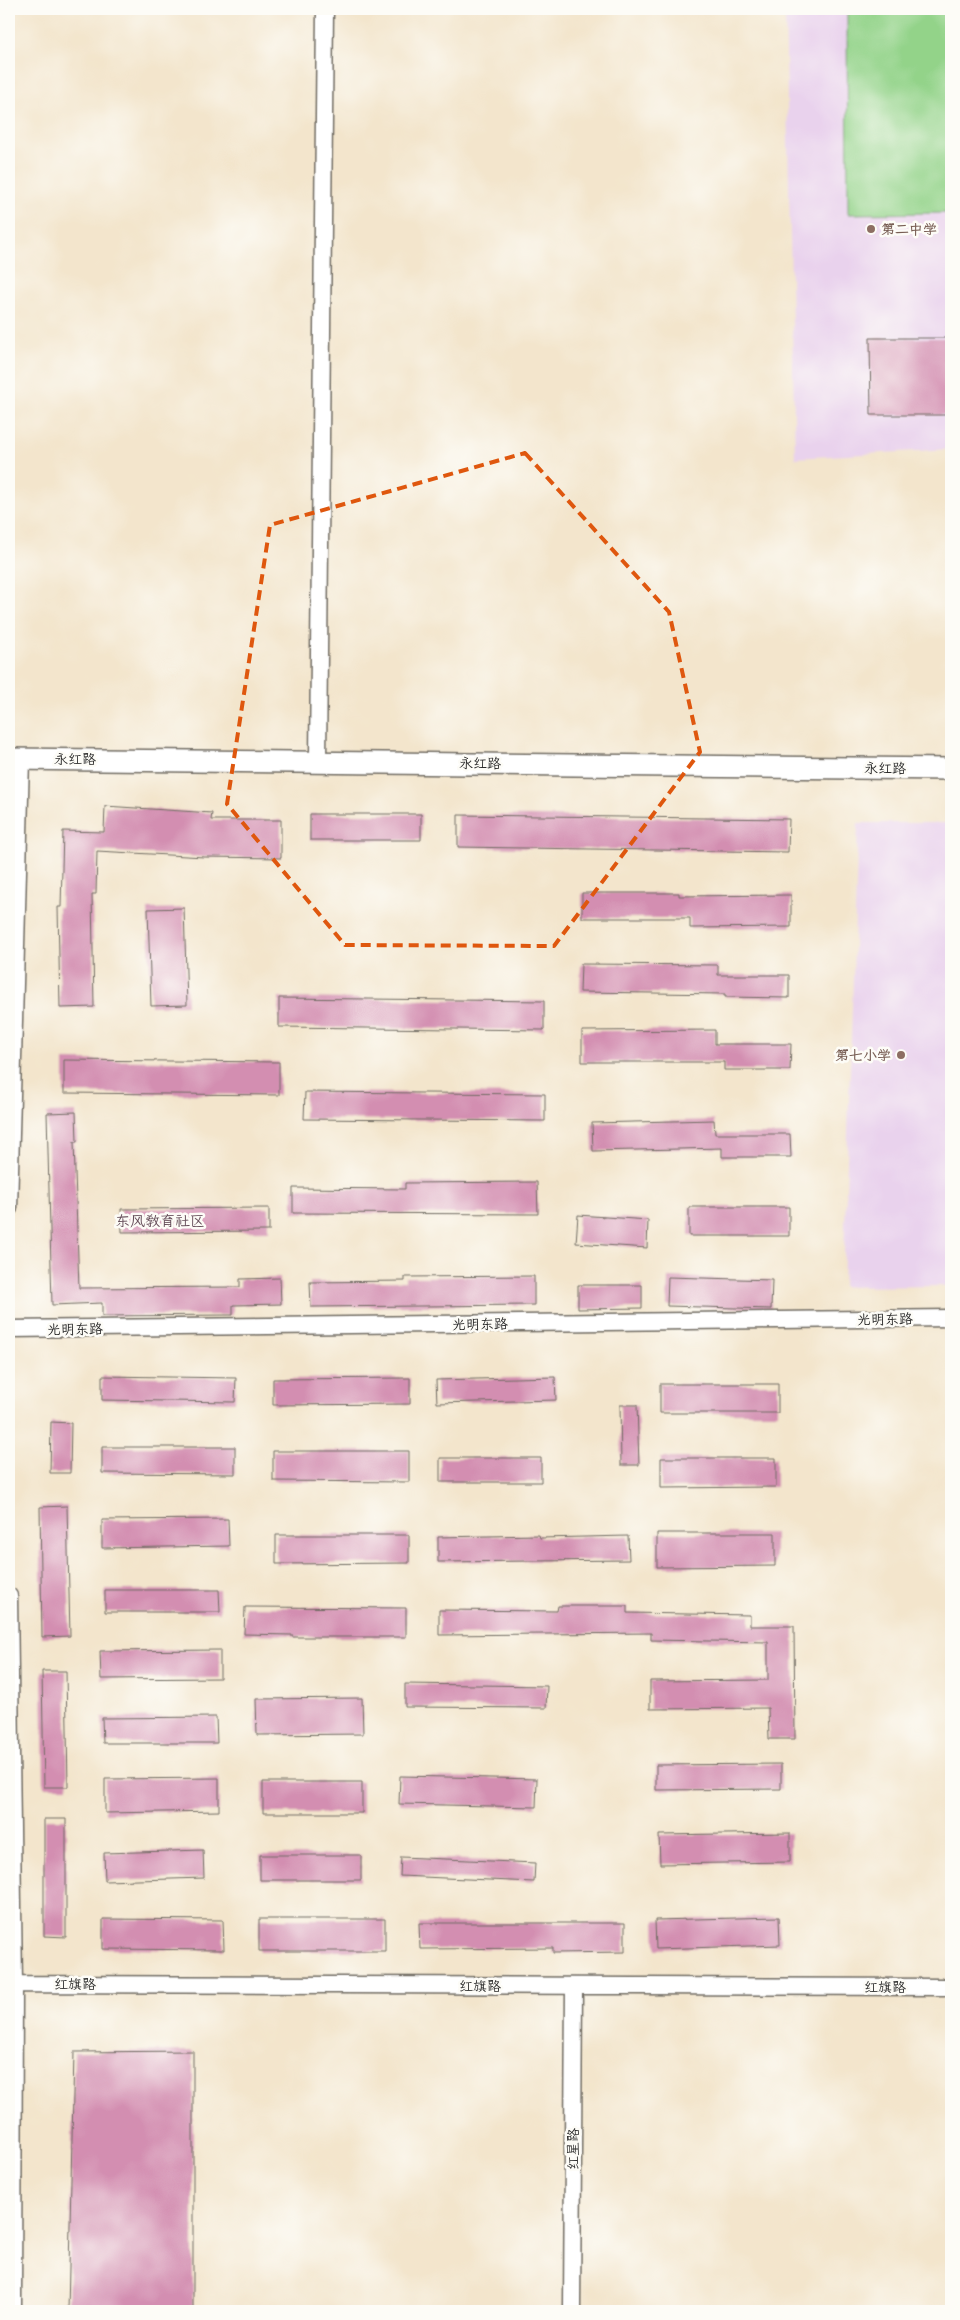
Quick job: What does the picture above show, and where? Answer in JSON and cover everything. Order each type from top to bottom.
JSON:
[{"type":"street","points":[[318,761],[325,9]]},
{"type":"street","points":[[9,1208],[15,759]]},
{"type":"street","name":"永红路","points":[[15,759],[951,769]]},
{"type":"street","name":"光明东路","points":[[9,1329],[951,1318]]},
{"type":"street","points":[[9,1596],[13,2311]]},
{"type":"street","name":"红旗路","points":[[11,1984],[951,1987]]},
{"type":"street","name":"红星路","points":[[572,2311],[574,1986]]},
{"type":"highlighted area","points":[[525,453],[669,612],[700,752],[554,946],[345,945],[227,804],[270,525]]},
{"type":"shaded area","name":"第二中学","points":[[785,9],[951,9],[951,449],[795,458]]},
{"type":"shaded area","name":"第七小学","points":[[858,823],[951,823],[951,1286],[843,1287]]},
{"type":"green space","points":[[847,9],[951,9],[951,213],[848,214]]},
{"type":"building","points":[[870,338],[951,338],[951,415],[871,415]]},
{"type":"building","points":[[105,806],[212,813],[211,820],[281,820],[281,858],[204,857],[97,851],[96,894],[92,894],[94,1007],[60,1008],[58,907],[61,907],[63,831],[104,832]]},
{"type":"building","points":[[310,814],[421,814],[421,840],[310,840]]},
{"type":"building","points":[[458,815],[789,819],[788,852],[458,847]]},
{"type":"building","points":[[582,893],[679,893],[679,896],[791,895],[791,927],[690,928],[690,918],[582,918]]},
{"type":"building","points":[[184,908],[187,1005],[151,1006],[148,909]]},
{"type":"building","points":[[581,964],[718,965],[718,975],[789,975],[789,998],[725,997],[725,994],[580,992]]},
{"type":"building","points":[[279,998],[544,1001],[544,1030],[279,1027]]},
{"type":"building","points":[[715,1030],[715,1044],[791,1044],[790,1070],[724,1070],[724,1062],[582,1062],[582,1031]]},
{"type":"building","points":[[64,1060],[279,1062],[279,1095],[64,1093]]},
{"type":"building","points":[[305,1092],[545,1094],[545,1121],[304,1119]]},
{"type":"building","points":[[76,1112],[77,1142],[74,1142],[79,1288],[240,1287],[240,1279],[280,1278],[281,1304],[233,1305],[233,1315],[102,1316],[102,1303],[52,1305],[47,1113]]},
{"type":"building","points":[[714,1120],[715,1134],[790,1134],[791,1157],[722,1157],[722,1148],[593,1151],[592,1123]]},
{"type":"building","points":[[537,1182],[538,1214],[293,1213],[293,1188],[405,1189],[405,1183]]},
{"type":"building","points":[[689,1207],[789,1207],[789,1236],[689,1236]]},
{"type":"building","points":[[269,1208],[269,1231],[122,1232],[121,1209]]},
{"type":"building","points":[[578,1215],[648,1220],[647,1248],[576,1243]]},
{"type":"building","points":[[534,1276],[534,1305],[311,1307],[310,1282],[405,1281],[405,1277]]},
{"type":"building","points":[[668,1277],[772,1280],[771,1309],[667,1306]]},
{"type":"building","points":[[578,1285],[642,1285],[642,1308],[578,1309]]},
{"type":"building","points":[[102,1376],[236,1378],[235,1402],[102,1400]]},
{"type":"building","points":[[555,1377],[556,1400],[437,1403],[436,1380]]},
{"type":"building","points":[[410,1378],[410,1404],[273,1405],[273,1379]]},
{"type":"building","points":[[660,1384],[778,1384],[778,1413],[660,1413]]},
{"type":"building","points":[[620,1405],[637,1405],[639,1465],[621,1465]]},
{"type":"building","points":[[51,1422],[71,1423],[70,1473],[50,1473]]},
{"type":"building","points":[[102,1447],[235,1447],[235,1474],[102,1473]]},
{"type":"building","points":[[273,1451],[409,1451],[409,1482],[273,1481]]},
{"type":"building","points":[[440,1458],[541,1458],[541,1482],[440,1482]]},
{"type":"building","points":[[661,1458],[776,1458],[776,1487],[661,1488]]},
{"type":"building","points":[[67,1506],[70,1636],[42,1637],[40,1507]]},
{"type":"building","points":[[228,1519],[229,1546],[102,1548],[102,1520]]},
{"type":"building","points":[[657,1533],[775,1533],[775,1566],[657,1567]]},
{"type":"building","points":[[276,1535],[409,1535],[409,1563],[276,1564]]},
{"type":"building","points":[[539,1535],[540,1538],[628,1536],[629,1560],[438,1562],[438,1537]]},
{"type":"building","points":[[105,1590],[219,1590],[220,1612],[105,1612]]},
{"type":"building","points":[[558,1606],[627,1606],[627,1613],[750,1615],[750,1626],[794,1626],[795,1739],[769,1739],[768,1708],[650,1709],[650,1681],[768,1680],[768,1642],[651,1640],[651,1633],[439,1635],[439,1610],[557,1611]]},
{"type":"building","points":[[245,1607],[406,1608],[406,1637],[292,1637],[292,1635],[244,1634]]},
{"type":"building","points":[[220,1650],[220,1678],[101,1679],[100,1651]]},
{"type":"building","points":[[42,1671],[66,1671],[68,1787],[44,1787]]},
{"type":"building","points":[[405,1684],[547,1686],[546,1708],[405,1707]]},
{"type":"building","points":[[362,1698],[363,1734],[257,1735],[256,1699]]},
{"type":"building","points":[[216,1717],[217,1743],[103,1743],[102,1718]]},
{"type":"building","points":[[781,1764],[781,1789],[656,1790],[656,1765]]},
{"type":"building","points":[[400,1776],[537,1779],[536,1807],[399,1804]]},
{"type":"building","points":[[219,1778],[219,1811],[105,1813],[105,1779]]},
{"type":"building","points":[[263,1782],[362,1782],[362,1813],[263,1813]]},
{"type":"building","points":[[44,1819],[66,1819],[66,1937],[44,1936]]},
{"type":"building","points":[[790,1833],[790,1862],[660,1864],[659,1835]]},
{"type":"building","points":[[203,1850],[204,1878],[105,1881],[104,1853]]},
{"type":"building","points":[[260,1855],[361,1855],[361,1880],[260,1880]]},
{"type":"building","points":[[401,1857],[535,1863],[534,1882],[400,1876]]},
{"type":"building","points":[[779,1917],[780,1945],[656,1949],[655,1920]]},
{"type":"building","points":[[103,1919],[223,1920],[224,1950],[103,1949]]},
{"type":"building","points":[[259,1919],[385,1919],[385,1951],[259,1951]]},
{"type":"building","points":[[419,1923],[625,1923],[625,1952],[553,1953],[553,1948],[420,1949]]},
{"type":"building","points":[[193,2051],[193,2311],[68,2311],[74,2052]]},
{"type":"place","name":"第二中学","points":[[871,229]]},
{"type":"place","name":"第七小学","points":[[901,1055]]},
{"type":"district","name":"东风教育社区","points":[[160,1221]]}]
